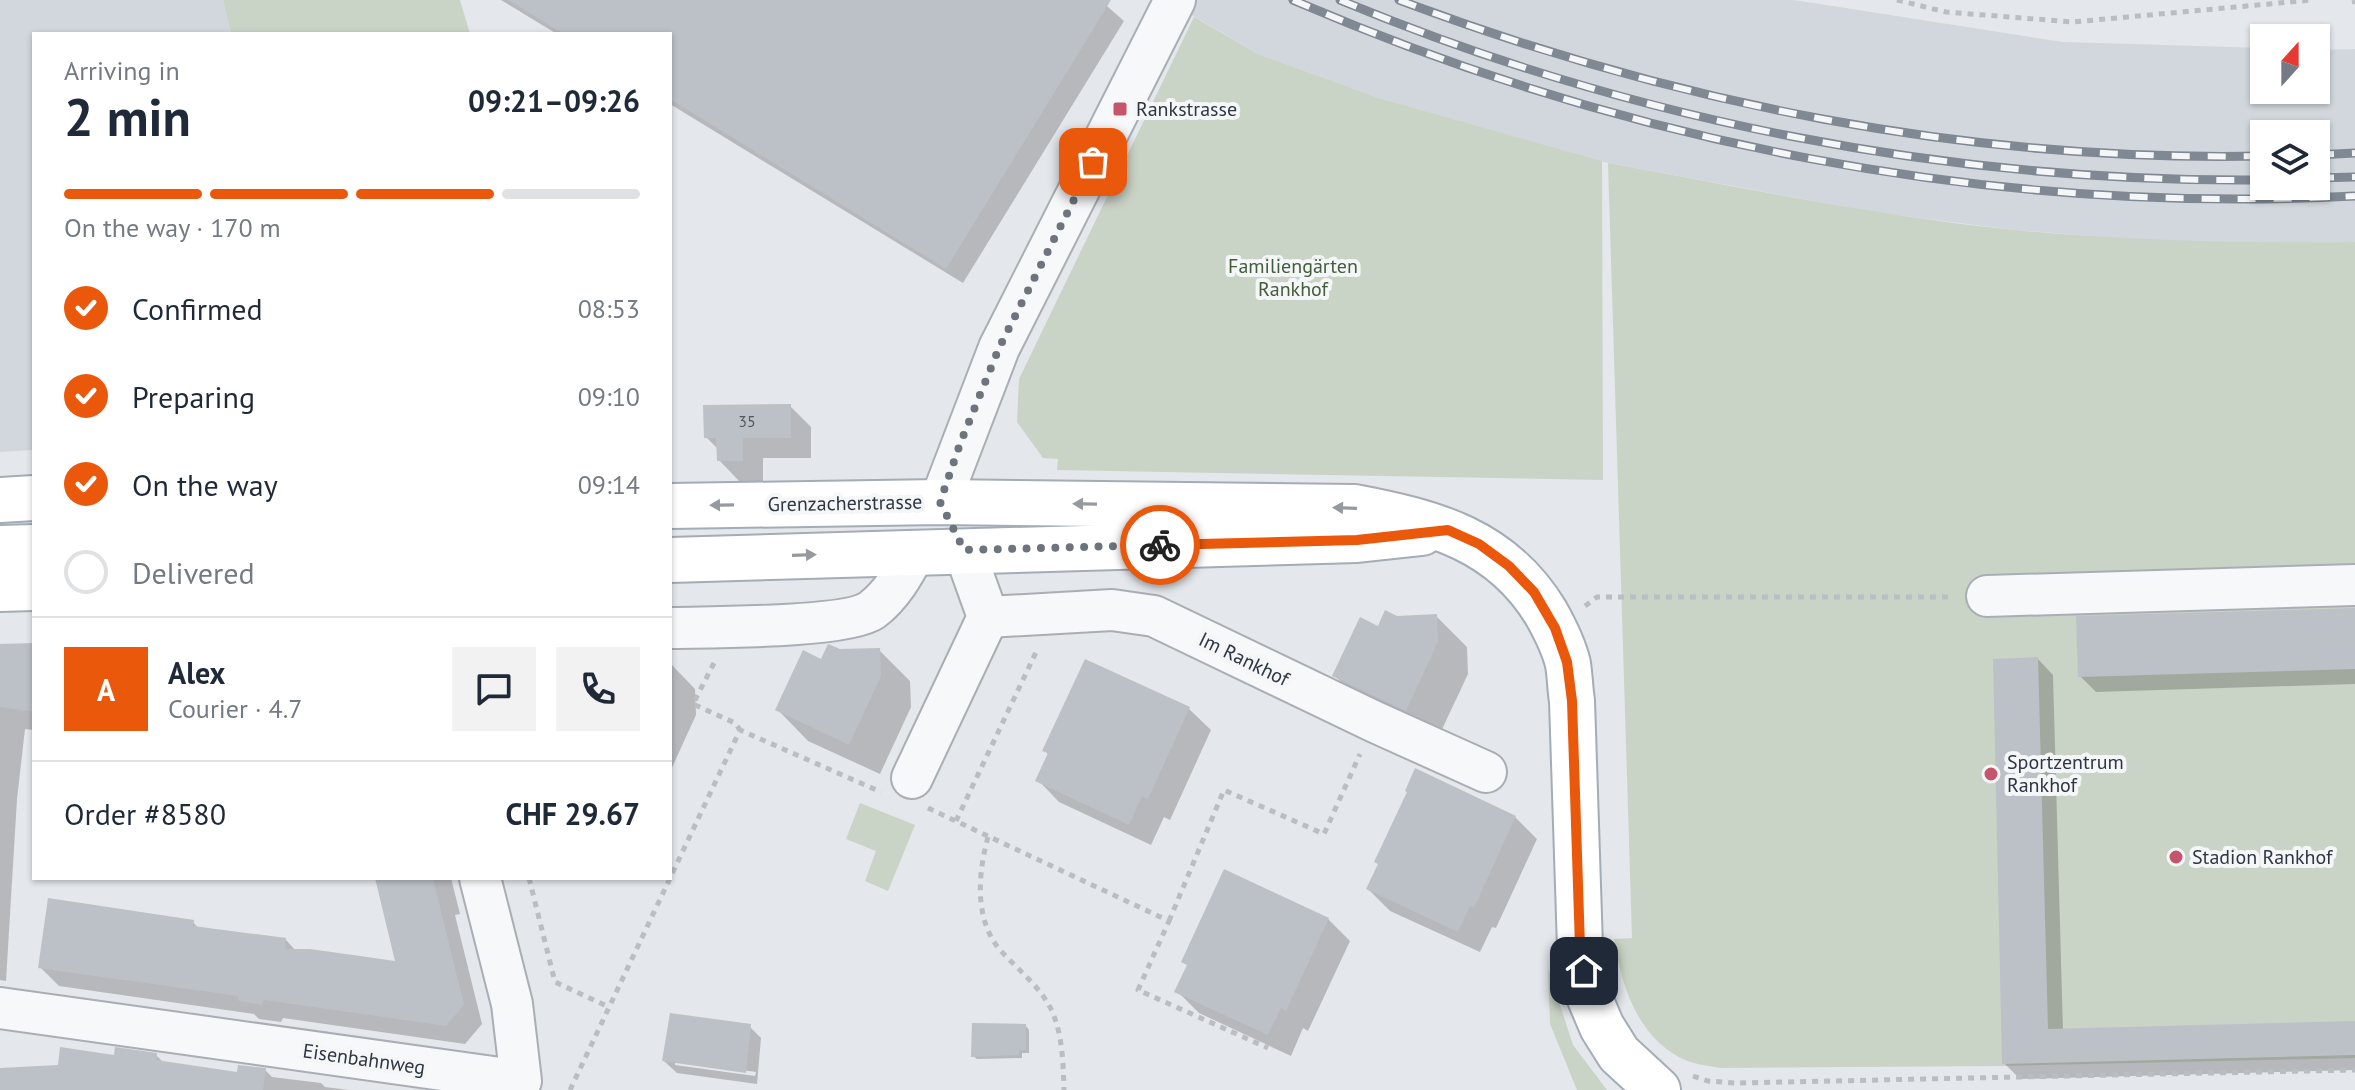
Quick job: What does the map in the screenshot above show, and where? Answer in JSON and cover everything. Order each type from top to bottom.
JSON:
[{"type":"main road","points":[[0,500],[32,498]]},
{"type":"main road","name":"Grenzacherstrasse","points":[[672,506],[940,502],[1355,507],[1448,530],[1479,544],[1509,566],[1534,592],[1555,628],[1567,662],[1572,701],[1580,947],[1588,994],[1602,1027],[1619,1054],[1672,1082]]},
{"type":"main road","points":[[940,502],[964,550]]},
{"type":"main road","points":[[916,551],[940,502]]},
{"type":"main road","points":[[672,560],[1357,540],[1448,530]]},
{"type":"main road","points":[[0,548],[32,547]]},
{"type":"main road","points":[[0,589],[32,588]]},
{"type":"street","points":[[940,502],[999,348],[1175,0]]},
{"type":"street","points":[[906,791],[988,617],[964,550]]},
{"type":"street","points":[[672,628],[830,622],[858,617],[870,612],[885,598],[916,551]]},
{"type":"street","points":[[1987,596],[2355,585]]},
{"type":"street","name":"Im Rankhof","points":[[988,617],[1112,610],[1154,616],[1486,772]]},
{"type":"street","name":"Eisenbahnweg","points":[[0,1008],[521,1081],[512,1004],[481,880]]},
{"type":"path","points":[[1897,0],[1946,12],[2073,22],[2312,0]]},
{"type":"path","points":[[1597,597],[1987,596]]},
{"type":"path","points":[[956,821],[1043,637],[1044,614]]},
{"type":"path","points":[[718,655],[693,704],[735,723],[740,730],[874,791],[906,791],[988,837],[1169,921]]},
{"type":"path","points":[[1268,1048],[1138,990],[1224,790],[1324,834],[1375,722]]},
{"type":"path","points":[[672,874],[740,730]]},
{"type":"path","points":[[988,837],[980,884],[984,918],[998,947],[1033,982],[1051,1010],[1062,1042],[1064,1090]]},
{"type":"path","points":[[530,880],[555,982],[609,1008]]},
{"type":"path","points":[[570,1090],[669,880]]},
{"type":"path","points":[[1672,1082],[2355,1070]]},
{"type":"shaded area","points":[[0,0],[223,0],[231,32],[32,32],[32,450],[0,452]]},
{"type":"shaded area","points":[[1166,0],[1794,0],[2063,42],[2250,48],[2250,104],[2330,104],[2330,50],[2355,49],[2355,242],[2236,244],[2114,238],[2015,230],[1873,212],[1608,163],[1379,98],[1258,54]]},
{"type":"green space","points":[[223,0],[460,0],[469,32],[231,32]]},
{"type":"green space","name":"Familiengärten Rankhof","points":[[1194,17],[1258,54],[1379,98],[1602,161],[1603,480],[1057,470],[1058,459],[1043,458],[1017,422],[1019,379]]},
{"type":"green space","name":"Sportzentrum Rankhof","points":[[1608,163],[1862,209],[2015,230],[2185,240],[2355,242],[2355,1058],[2002,1066],[1721,1068],[1690,1062],[1672,1053],[1646,1027],[1628,995],[1614,939],[1632,938]]},
{"type":"green space","points":[[860,803],[915,825],[888,891],[865,881],[876,851],[846,839]]},
{"type":"green space","points":[[1548,968],[1573,1045],[1607,1090],[1577,1090],[1550,1024]]},
{"type":"building","points":[[508,0],[1111,0],[946,269],[672,100],[672,32],[561,32]]},
{"type":"building","points":[[791,404],[791,438],[743,438],[743,461],[717,461],[716,438],[704,438],[703,405]]},
{"type":"building","points":[[2355,608],[2355,669],[2078,677],[2076,616]]},
{"type":"building","points":[[1385,610],[1397,616],[1437,614],[1438,642],[1406,711],[1332,676],[1360,617],[1378,626]]},
{"type":"building","points":[[32,643],[32,712],[0,707],[0,644]]},
{"type":"building","points":[[828,644],[840,649],[880,648],[881,676],[849,745],[775,710],[803,650],[821,659]]},
{"type":"building","points":[[2038,657],[2048,1029],[2355,1021],[2355,1055],[2002,1064],[1993,659]]},
{"type":"building","points":[[1085,659],[1190,707],[1148,799],[1142,796],[1129,825],[1035,781],[1048,753],[1042,751]]},
{"type":"building","points":[[1415,768],[1516,816],[1474,908],[1470,906],[1458,932],[1366,889],[1378,864],[1374,862]]},
{"type":"building","points":[[1224,869],[1329,918],[1286,1011],[1281,1008],[1268,1035],[1174,992],[1187,965],[1181,962]]},
{"type":"building","points":[[375,880],[433,880],[464,1005],[446,1026],[264,1000],[262,1005],[239,1001],[238,996],[38,968],[48,898],[194,920],[193,926],[286,938],[285,949],[310,949],[395,961]]},
{"type":"building","points":[[670,1013],[751,1024],[746,1073],[662,1061]]},
{"type":"building","points":[[972,1023],[1026,1024],[1026,1050],[1019,1050],[1019,1055],[971,1057]]},
{"type":"building","points":[[60,1047],[114,1055],[115,1047],[157,1053],[156,1060],[237,1072],[238,1065],[266,1068],[263,1090],[0,1090],[0,1068],[58,1065]]},
{"type":"railway","points":[[1293,0],[1420,51],[1549,94],[1680,130],[1813,159],[1947,180],[2082,194],[2219,199],[2355,196]]},
{"type":"railway","points":[[1340,0],[1450,43],[1563,80],[1677,111],[1793,136],[1910,156],[2027,170],[2146,178],[2250,180]]},
{"type":"railway","points":[[1399,0],[1503,37],[1609,69],[1716,97],[1824,119],[1933,137],[2043,149],[2250,156]]},
{"type":"railway","points":[[2330,154],[2355,153]]},
{"type":"railway","points":[[2330,178],[2355,177]]},
{"type":"way so far","points":[[1093,162],[999,348],[940,502],[964,550],[1160,545]]},
{"type":"place","name":"Rankstrasse","points":[[1120,109]]},
{"type":"place","name":"Sportzentrum Rankhof","points":[[1991,774]]},
{"type":"place","name":"Stadion Rankhof","points":[[2176,857]]},
{"type":"route","points":[[1160,545],[1357,540],[1448,530],[1479,544],[1509,566],[1534,592],[1555,628],[1567,662],[1572,701],[1580,947],[1584,971]]}]
